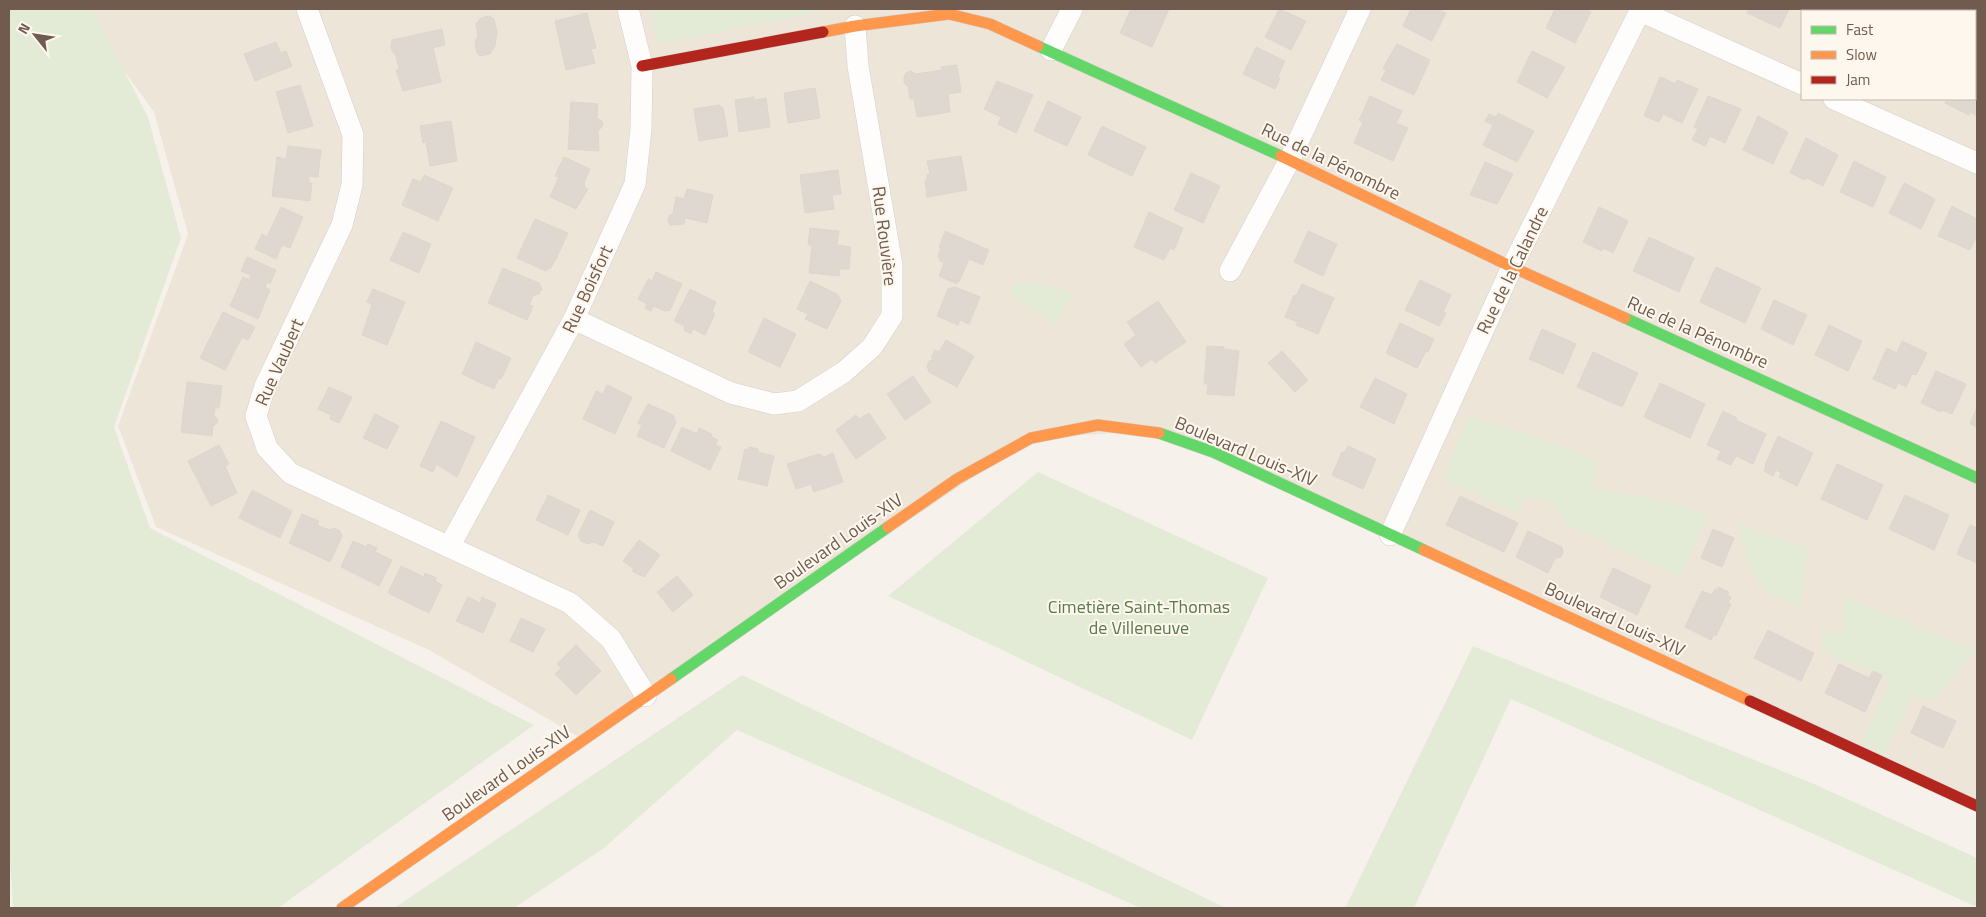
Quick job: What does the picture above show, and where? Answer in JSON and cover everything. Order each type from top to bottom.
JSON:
[{"type":"main road","name":"Rue de la Pénombre","points":[[642,66],[855,26],[949,14],[990,24],[1234,133],[1512,267],[1977,478]]},
{"type":"main road","name":"Boulevard Louis-XIV","points":[[342,908],[956,479],[1032,438],[1098,425],[1155,431],[1213,452],[1977,806]]},
{"type":"street","name":"Rue Vaubert","points":[[306,9],[353,135],[352,185],[342,225],[265,386],[256,416],[267,448],[290,473],[570,603],[611,638],[646,696]]},
{"type":"street","name":"Rue Boisfort","points":[[449,547],[574,319],[635,184],[641,129],[642,66],[628,9]]},
{"type":"street","points":[[1051,50],[1072,9]]},
{"type":"street","points":[[1230,271],[1289,161],[1360,9]]},
{"type":"street","points":[[1641,10],[1801,84]]},
{"type":"street","name":"Rue de la Calandre","points":[[1390,534],[1512,267],[1641,10]]},
{"type":"street","name":"Rue Rouvière","points":[[574,319],[731,393],[774,404],[798,401],[844,372],[872,347],[892,316],[892,264],[858,66],[855,26]]},
{"type":"street","points":[[1836,100],[1977,163]]},
{"type":"shaded area","points":[[79,9],[1977,9],[1977,806],[1155,431],[1031,438],[584,740],[429,650],[156,527],[118,426],[188,234],[154,112]]},
{"type":"green space","points":[[9,9],[92,9],[148,117],[181,238],[114,427],[150,528],[534,725],[278,908],[13,908],[9,841]]},
{"type":"green space","points":[[650,9],[832,9],[658,44]]},
{"type":"green space","points":[[1015,283],[1049,285],[1073,293],[1056,325],[1008,294]]},
{"type":"green space","points":[[1468,417],[1539,438],[1598,461],[1592,488],[1657,499],[1709,514],[1680,577],[1563,523],[1554,503],[1525,497],[1517,513],[1442,479]]},
{"type":"green space","name":"Cimetière Saint-Thomas de Villeneuve","points":[[1038,472],[1268,578],[1192,740],[888,596]]},
{"type":"green space","points":[[1737,524],[1808,548],[1800,609],[1763,588],[1747,561]]},
{"type":"green space","points":[[1845,597],[1977,651],[1956,672],[1934,702],[1913,696],[1884,755],[1861,742],[1891,679],[1823,652],[1820,634],[1841,633]]},
{"type":"green space","points":[[1473,646],[1814,784],[1977,858],[1977,907],[1511,699],[1414,908],[1345,908]]},
{"type":"green space","points":[[742,675],[1226,908],[1141,908],[737,730],[604,848],[514,908],[394,908]]},
{"type":"building","points":[[1131,9],[1169,9],[1152,47],[1120,33]]},
{"type":"building","points":[[1279,9],[1306,21],[1291,50],[1265,37]]},
{"type":"building","points":[[1411,9],[1438,9],[1446,13],[1432,41],[1403,26]]},
{"type":"building","points":[[1555,9],[1585,9],[1591,12],[1575,43],[1546,28]]},
{"type":"building","points":[[1749,9],[1789,9],[1780,28],[1747,13]]},
{"type":"building","points":[[587,13],[596,48],[591,49],[595,63],[566,70],[555,21]]},
{"type":"building","points":[[489,16],[494,19],[497,32],[495,46],[490,54],[480,56],[477,53],[475,43],[478,35],[476,24],[481,18]]},
{"type":"building","points":[[442,29],[445,45],[433,48],[441,82],[403,91],[396,70],[399,69],[396,56],[392,51],[392,40]]},
{"type":"building","points":[[276,42],[281,53],[286,51],[292,66],[255,81],[244,54]]},
{"type":"building","points":[[1397,44],[1430,60],[1414,95],[1381,80],[1386,70],[1383,68]]},
{"type":"building","points":[[1256,47],[1285,61],[1278,76],[1280,78],[1275,89],[1243,74]]},
{"type":"building","points":[[1532,51],[1565,67],[1547,98],[1517,82]]},
{"type":"building","points":[[957,65],[961,92],[948,94],[950,112],[917,117],[914,99],[910,99],[908,86],[904,83],[906,73],[911,71],[916,74],[942,70],[941,67]]},
{"type":"building","points":[[1660,77],[1676,84],[1677,80],[1698,89],[1682,123],[1663,114],[1659,122],[1644,116]]},
{"type":"building","points":[[1977,79],[1977,116],[1970,112],[1969,115],[1945,103],[1946,100],[1976,100]]},
{"type":"building","points":[[997,81],[1033,95],[1016,133],[998,124],[1001,117],[984,109]]},
{"type":"building","points":[[300,85],[313,126],[288,133],[276,92]]},
{"type":"building","points":[[815,88],[820,118],[788,123],[784,93]]},
{"type":"building","points":[[1370,96],[1402,111],[1396,123],[1408,128],[1393,161],[1354,143],[1363,122],[1359,120]]},
{"type":"building","points":[[1708,96],[1741,109],[1725,143],[1710,136],[1705,146],[1692,140],[1698,129],[1694,127]]},
{"type":"building","points":[[754,97],[754,100],[766,98],[770,127],[739,132],[735,100]]},
{"type":"building","points":[[1048,101],[1081,117],[1067,146],[1034,131]]},
{"type":"building","points":[[571,102],[598,104],[597,118],[603,122],[602,127],[598,131],[599,151],[568,149]]},
{"type":"building","points":[[719,105],[723,108],[728,136],[699,141],[694,109]]},
{"type":"building","points":[[1498,113],[1534,131],[1517,162],[1483,145],[1493,125],[1485,121],[1489,114],[1496,117]]},
{"type":"building","points":[[1758,116],[1788,132],[1773,164],[1743,150]]},
{"type":"building","points":[[451,121],[457,161],[430,166],[426,142],[423,143],[420,126]]},
{"type":"building","points":[[1102,126],[1146,147],[1132,176],[1088,155]]},
{"type":"building","points":[[1806,138],[1838,155],[1823,186],[1807,178],[1805,180],[1790,173]]},
{"type":"building","points":[[288,146],[321,150],[318,177],[309,176],[309,183],[312,183],[310,201],[272,196],[277,157],[286,159]]},
{"type":"building","points":[[961,156],[967,190],[927,197],[925,180],[927,180],[927,175],[930,174],[927,161]]},
{"type":"building","points":[[564,157],[590,169],[584,182],[585,188],[588,189],[576,209],[550,197],[559,177],[555,176]]},
{"type":"building","points":[[1854,161],[1886,177],[1873,207],[1840,192]]},
{"type":"building","points":[[1485,162],[1513,174],[1497,204],[1470,195]]},
{"type":"building","points":[[838,170],[841,194],[832,195],[834,209],[805,213],[800,175]]},
{"type":"building","points":[[1191,173],[1220,186],[1203,223],[1174,210]]},
{"type":"building","points":[[424,175],[453,188],[438,221],[402,205],[413,179],[421,182]]},
{"type":"building","points":[[1904,183],[1935,199],[1921,229],[1889,213]]},
{"type":"building","points":[[687,189],[713,195],[707,223],[685,218],[684,224],[670,225],[668,221],[669,216],[673,213],[676,197],[684,199]]},
{"type":"building","points":[[1952,206],[1977,219],[1977,235],[1970,250],[1938,236]]},
{"type":"building","points":[[281,207],[303,217],[290,248],[282,245],[276,259],[255,249],[262,234],[267,237]]},
{"type":"building","points":[[1599,207],[1628,221],[1613,253],[1603,248],[1602,251],[1583,242]]},
{"type":"building","points":[[1149,212],[1183,228],[1174,250],[1170,248],[1164,260],[1134,247]]},
{"type":"building","points":[[535,219],[568,233],[556,259],[550,269],[548,268],[546,271],[517,258]]},
{"type":"building","points":[[810,228],[839,231],[837,245],[851,247],[849,269],[840,269],[839,276],[809,273],[812,245],[808,245]]},
{"type":"building","points":[[945,231],[989,250],[983,265],[969,259],[957,284],[939,276],[944,263],[940,261],[938,256],[941,248],[939,247]]},
{"type":"building","points":[[1308,231],[1337,244],[1323,276],[1294,262]]},
{"type":"building","points":[[403,232],[431,244],[419,273],[390,260]]},
{"type":"building","points":[[1649,237],[1694,258],[1679,292],[1633,271]]},
{"type":"building","points":[[247,257],[276,270],[270,284],[267,282],[265,287],[270,290],[258,319],[230,306],[243,277],[249,280],[251,275],[241,271]]},
{"type":"building","points":[[1716,267],[1761,288],[1745,323],[1700,302]]},
{"type":"building","points":[[503,268],[539,283],[542,289],[539,294],[533,296],[529,305],[533,306],[527,320],[488,303]]},
{"type":"building","points":[[656,272],[682,284],[670,310],[665,311],[653,306],[651,311],[645,308],[647,304],[638,299],[648,279],[652,281]]},
{"type":"building","points":[[1420,280],[1451,295],[1443,312],[1446,313],[1439,326],[1405,310]]},
{"type":"building","points":[[810,281],[837,294],[841,301],[827,329],[805,319],[808,314],[797,309]]},
{"type":"building","points":[[1302,284],[1334,298],[1318,334],[1296,325],[1298,322],[1285,317],[1294,295],[1296,296]]},
{"type":"building","points":[[955,287],[980,297],[969,324],[960,320],[958,325],[937,316],[948,289]]},
{"type":"building","points":[[373,289],[405,302],[387,345],[362,335],[372,305],[367,302]]},
{"type":"building","points":[[690,289],[716,302],[712,312],[715,314],[705,335],[693,329],[691,334],[684,330],[685,326],[674,321]]},
{"type":"building","points":[[1774,300],[1807,315],[1793,345],[1761,329]]},
{"type":"building","points":[[1158,301],[1186,342],[1155,363],[1152,359],[1141,367],[1124,344],[1136,335],[1127,322]]},
{"type":"building","points":[[223,312],[255,327],[248,340],[242,337],[225,370],[200,358]]},
{"type":"building","points":[[764,318],[796,334],[780,367],[748,352]]},
{"type":"building","points":[[1400,323],[1434,339],[1417,368],[1386,353]]},
{"type":"building","points":[[1829,325],[1862,341],[1848,371],[1815,355]]},
{"type":"building","points":[[1542,329],[1576,344],[1563,374],[1529,359]]},
{"type":"building","points":[[946,340],[974,356],[957,387],[929,372],[927,366],[929,361],[934,360],[931,358],[935,350],[939,352]]},
{"type":"building","points":[[1902,341],[1927,353],[1916,375],[1912,374],[1906,387],[1898,383],[1895,389],[1873,379],[1887,348],[1897,353]]},
{"type":"building","points":[[476,342],[511,358],[494,389],[462,374]]},
{"type":"building","points":[[1207,346],[1224,347],[1224,349],[1239,351],[1234,396],[1207,394],[1208,384],[1204,384]]},
{"type":"building","points":[[1282,351],[1308,380],[1295,392],[1268,363]]},
{"type":"building","points":[[1593,352],[1638,373],[1622,407],[1577,387]]},
{"type":"building","points":[[1936,371],[1966,384],[1952,414],[1942,410],[1941,412],[1921,403]]},
{"type":"building","points":[[913,376],[931,402],[905,420],[887,394]]},
{"type":"building","points":[[1375,378],[1407,394],[1394,424],[1360,407]]},
{"type":"building","points":[[187,382],[222,386],[219,408],[215,408],[214,415],[218,420],[213,426],[212,436],[181,432]]},
{"type":"building","points":[[1660,383],[1705,404],[1690,438],[1644,417]]},
{"type":"building","points":[[607,385],[632,397],[615,434],[583,419],[596,391],[603,394]]},
{"type":"building","points":[[329,387],[352,397],[339,423],[330,419],[331,415],[318,409]]},
{"type":"building","points":[[648,404],[673,415],[676,422],[664,448],[637,436],[642,425],[638,423]]},
{"type":"building","points":[[1977,407],[1977,427],[1970,424]]},
{"type":"building","points":[[1723,411],[1737,418],[1736,420],[1766,434],[1753,464],[1736,456],[1731,465],[1717,459],[1721,451],[1707,445]]},
{"type":"building","points":[[869,413],[886,438],[856,459],[836,430],[856,415],[859,419]]},
{"type":"building","points":[[375,414],[399,426],[387,449],[363,438]]},
{"type":"building","points":[[441,421],[475,437],[457,477],[436,464],[433,472],[420,466]]},
{"type":"building","points":[[682,427],[697,434],[699,428],[712,434],[711,437],[718,440],[715,445],[721,447],[710,470],[671,451]]},
{"type":"building","points":[[1778,436],[1813,453],[1797,486],[1779,477],[1781,473],[1776,470],[1773,476],[1764,471]]},
{"type":"building","points":[[219,445],[229,464],[225,466],[237,493],[211,506],[188,461]]},
{"type":"building","points":[[1348,446],[1376,459],[1363,489],[1332,475],[1342,452],[1344,453]]},
{"type":"building","points":[[749,447],[758,449],[758,452],[774,456],[767,486],[738,479],[745,449],[749,450]]},
{"type":"building","points":[[833,453],[843,482],[814,492],[811,484],[796,489],[787,464],[819,454],[824,457]]},
{"type":"building","points":[[1837,464],[1883,485],[1867,520],[1821,499]]},
{"type":"building","points":[[252,490],[292,511],[280,538],[239,518]]},
{"type":"building","points":[[548,495],[580,510],[568,535],[536,520]]},
{"type":"building","points":[[1905,495],[1949,515],[1934,550],[1889,529]]},
{"type":"building","points":[[1460,496],[1518,523],[1504,552],[1446,525]]},
{"type":"building","points":[[590,510],[614,522],[603,546],[593,542],[587,544],[581,541],[578,535]]},
{"type":"building","points":[[302,514],[319,521],[317,525],[329,530],[334,528],[340,531],[342,536],[330,562],[289,543]]},
{"type":"building","points":[[1970,525],[1977,528],[1977,563],[1957,554]]},
{"type":"building","points":[[1713,529],[1734,538],[1722,567],[1701,558]]},
{"type":"building","points":[[1528,531],[1562,547],[1561,557],[1555,558],[1548,573],[1516,557]]},
{"type":"building","points":[[639,540],[660,555],[644,577],[632,571],[634,569],[623,561]]},
{"type":"building","points":[[353,541],[366,547],[368,544],[377,548],[375,552],[392,560],[379,586],[341,567]]},
{"type":"building","points":[[401,566],[424,577],[425,573],[436,578],[435,581],[442,585],[429,613],[388,593]]},
{"type":"building","points":[[1613,568],[1651,586],[1637,615],[1600,597]]},
{"type":"building","points":[[677,576],[693,595],[673,612],[657,592]]},
{"type":"building","points":[[1718,587],[1729,592],[1727,595],[1731,597],[1728,603],[1731,604],[1716,636],[1714,634],[1711,640],[1685,627],[1702,591],[1712,595]]},
{"type":"building","points":[[468,597],[480,603],[482,597],[496,604],[483,633],[456,621]]},
{"type":"building","points":[[521,618],[545,629],[533,652],[510,641]]},
{"type":"building","points":[[1768,630],[1814,653],[1801,681],[1754,658]]},
{"type":"building","points":[[576,645],[601,671],[576,695],[555,674],[561,668],[557,664]]},
{"type":"building","points":[[1839,664],[1869,678],[1873,671],[1882,675],[1865,712],[1825,693]]},
{"type":"building","points":[[1923,706],[1956,721],[1943,748],[1911,733]]},
{"type":"traffic: fast","points":[[1038,46],[1281,156]]},
{"type":"traffic: fast","points":[[1625,318],[1977,478]]},
{"type":"traffic: fast","points":[[1159,433],[1213,452],[1424,550]]},
{"type":"traffic: fast","points":[[671,679],[888,527]]},
{"type":"traffic: slow","points":[[823,32],[949,14],[990,24],[1038,46]]},
{"type":"traffic: slow","points":[[1281,156],[1512,267],[1625,318]]},
{"type":"traffic: slow","points":[[888,527],[957,479],[1031,438],[1098,425],[1159,433]]},
{"type":"traffic: slow","points":[[1424,550],[1750,701]]},
{"type":"traffic: slow","points":[[342,908],[671,679]]},
{"type":"traffic: jam","points":[[642,66],[823,32]]},
{"type":"traffic: jam","points":[[1750,701],[1977,806]]}]
